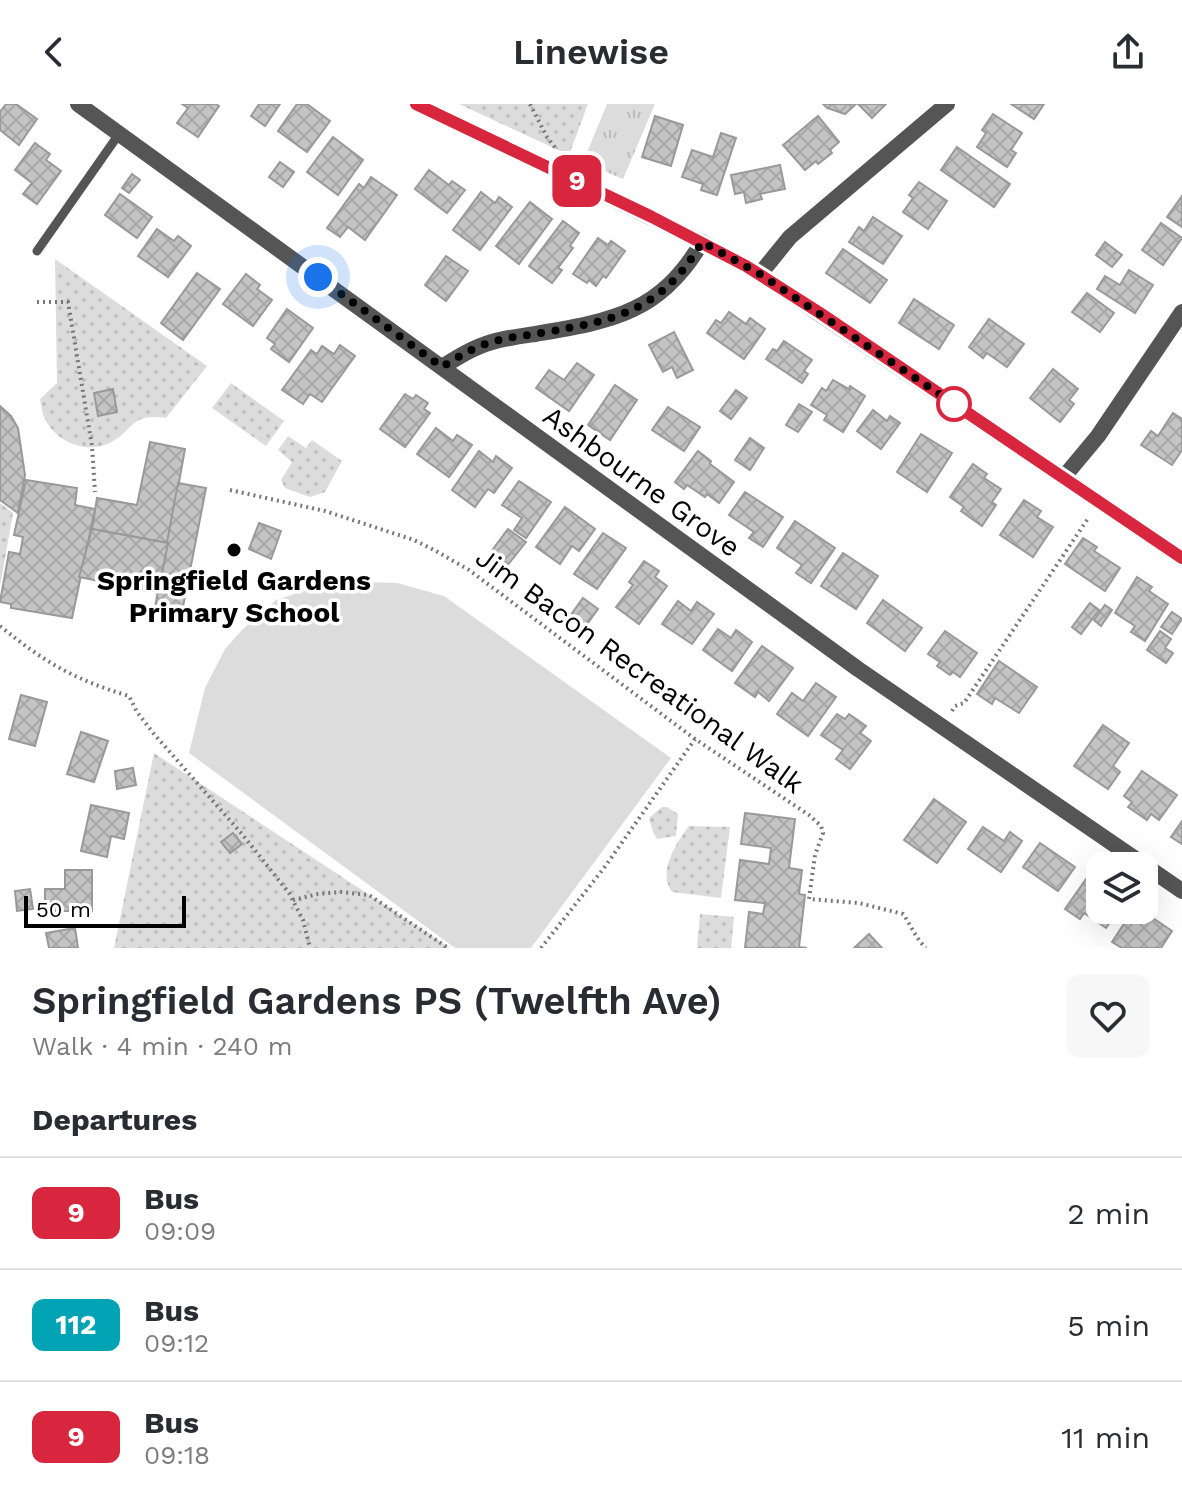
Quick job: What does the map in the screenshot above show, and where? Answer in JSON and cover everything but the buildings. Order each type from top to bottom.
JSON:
[{"type":"street","name":"Ashbourne Grove","points":[[78,104],[845,660],[1182,891]]},
{"type":"street","points":[[416,104],[702,242],[760,274],[1182,558]]},
{"type":"street","points":[[760,274],[790,237],[947,104]]},
{"type":"street","points":[[442,367],[492,341],[580,326],[632,311],[673,282],[688,266],[702,242]]},
{"type":"street","points":[[1063,478],[1098,436],[1182,312]]},
{"type":"lane","points":[[37,251],[119,134]]},
{"type":"path","points":[[530,104],[547,137],[558,150],[551,168]]},
{"type":"path","points":[[37,302],[68,302],[92,446],[95,492]]},
{"type":"path","name":"Jim Bacon Recreational Walk","points":[[230,490],[325,511],[414,540],[469,570],[695,739],[821,826],[823,833],[815,855],[809,899],[859,903],[903,914],[918,941],[926,948]]},
{"type":"path","points":[[941,728],[955,706],[964,703],[1099,501]]},
{"type":"path","points":[[0,626],[67,674],[96,687],[129,696],[154,734],[289,893],[303,920],[310,948]]},
{"type":"path","points":[[541,948],[604,868],[695,739]]},
{"type":"path","points":[[293,900],[341,892],[369,895],[448,948]]},
{"type":"green space","points":[[459,104],[588,104],[569,155]]},
{"type":"green space","points":[[607,104],[655,104],[623,179],[583,162]]},
{"type":"green space","points":[[55,259],[207,366],[166,418],[145,418],[116,439],[98,447],[70,443],[49,425],[40,399],[57,383]]},
{"type":"green space","points":[[231,383],[284,421],[266,446],[212,408]]},
{"type":"green space","points":[[288,436],[306,448],[312,440],[342,461],[325,492],[310,497],[285,488],[281,480],[292,462],[278,450]]},
{"type":"green space","points":[[0,503],[13,513],[0,586]]},
{"type":"green space","points":[[335,581],[397,583],[444,596],[671,758],[531,948],[455,948],[189,753],[205,688],[225,649],[276,600]]},
{"type":"green space","points":[[154,753],[450,948],[114,948]]},
{"type":"green space","points":[[662,807],[678,814],[676,836],[657,839],[649,818]]},
{"type":"green space","points":[[689,826],[730,827],[721,898],[672,892],[668,884],[666,876],[670,858]]},
{"type":"green space","points":[[700,914],[734,917],[731,948],[697,948]]},
{"type":"bus line","name":"9","points":[[416,104],[652,217],[746,266],[1182,558]]},
{"type":"place","name":"Springfield Gardens Primary School","points":[[234,550]]},
{"type":"route","points":[[318,277],[442,367],[492,341],[580,326],[632,311],[673,282],[688,266],[702,242],[760,274],[966,412],[954,404]]}]
